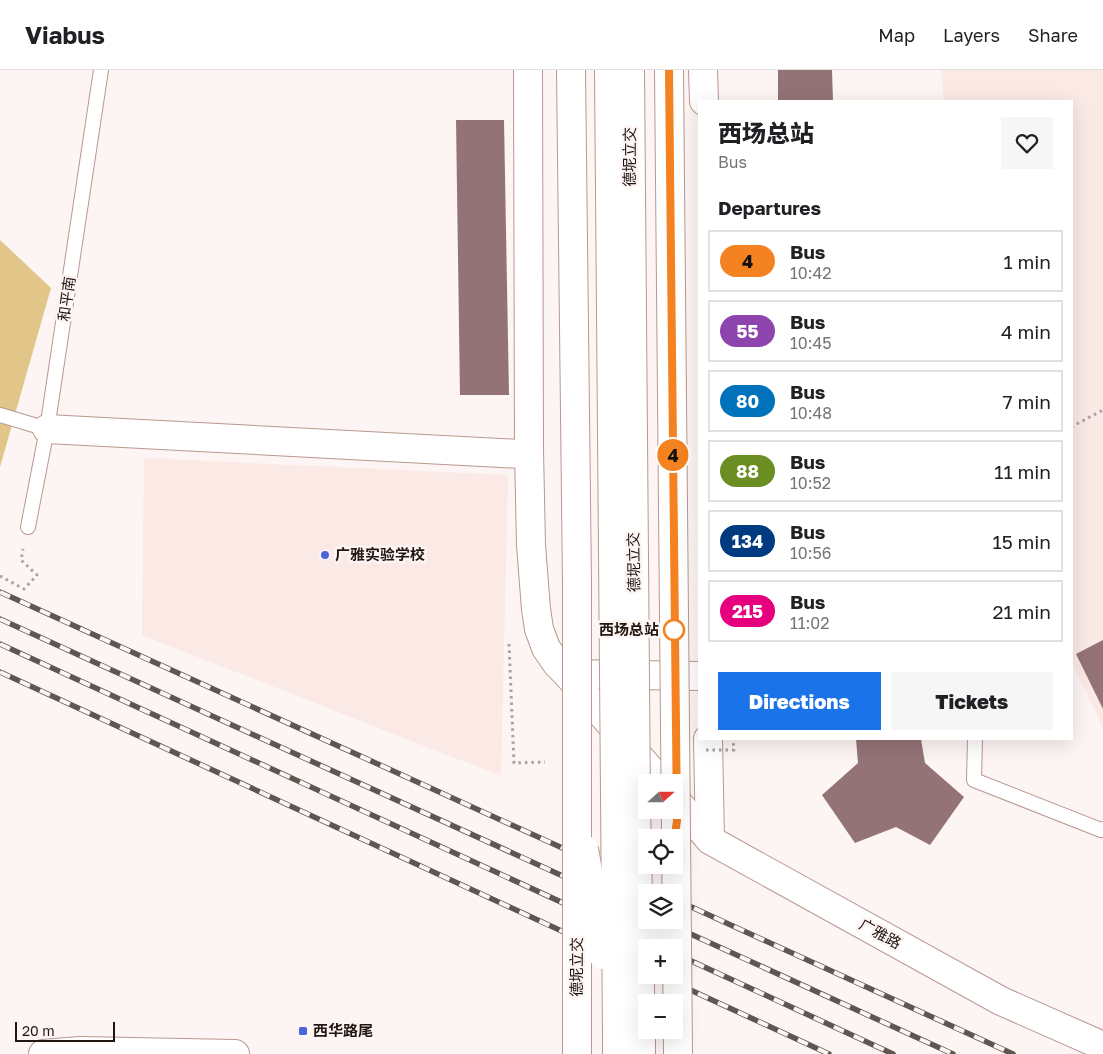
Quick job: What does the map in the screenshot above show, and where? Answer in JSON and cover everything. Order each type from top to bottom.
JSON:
[{"type":"main road","points":[[528,70],[529,450],[531,545],[539,629],[546,648],[557,664],[653,774]]},
{"type":"main road","name":"德坭立交","points":[[571,70],[577,585],[577,1044]]},
{"type":"main road","name":"德坭立交","points":[[609,70],[615,806],[629,1045]]},
{"type":"main road","name":"德坭立交","points":[[629,1045],[636,804],[630,70]]},
{"type":"main road","points":[[669,70],[678,1054]]},
{"type":"main road","points":[[703,70],[704,100]]},
{"type":"main road","points":[[47,429],[522,454],[529,450]]},
{"type":"main road","points":[[567,674],[698,676]]},
{"type":"main road","points":[[705,744],[710,840]]},
{"type":"main road","points":[[577,806],[596,917],[629,1045]]},
{"type":"main road","points":[[577,1044],[615,806]]},
{"type":"main road","name":"广雅路","points":[[675,820],[1001,1001],[1103,1046]]},
{"type":"main road","points":[[629,1045],[638,1023]]},
{"type":"main road","points":[[43,1054],[80,1051],[235,1054]]},
{"type":"lane","name":"和平南","points":[[28,527],[47,429],[101,70]]},
{"type":"lane","points":[[0,415],[47,429]]},
{"type":"lane","points":[[975,740],[974,780],[1101,830],[1103,829]]},
{"type":"path","points":[[1073,426],[1103,410]]},
{"type":"path","points":[[0,576],[24,589],[37,575],[21,560],[28,527]]},
{"type":"path","points":[[509,640],[514,763],[551,762]]},
{"type":"path","points":[[705,744],[734,750],[733,740]]},
{"type":"shaded area","points":[[941,70],[1103,70],[1103,728],[1073,664],[1073,100],[944,100]]},
{"type":"shaded area","points":[[0,240],[51,288],[0,467]]},
{"type":"shaded area","name":"广雅实验学校","points":[[144,458],[508,475],[501,776],[142,635]]},
{"type":"building","points":[[778,70],[832,70],[833,100],[778,100]]},
{"type":"building","points":[[456,120],[504,120],[509,395],[460,395]]},
{"type":"building","points":[[1103,640],[1103,709],[1076,654]]},
{"type":"building","points":[[856,740],[921,740],[925,763],[964,797],[930,845],[896,827],[855,843],[822,795],[858,763]]},
{"type":"railway","points":[[0,592],[641,884]]},
{"type":"railway","points":[[0,619],[638,910]]},
{"type":"railway","points":[[0,644],[641,939]]},
{"type":"railway","points":[[0,672],[638,966]]},
{"type":"railway","points":[[683,903],[1013,1054]]},
{"type":"railway","points":[[680,929],[953,1054]]},
{"type":"railway","points":[[683,957],[893,1054]]},
{"type":"railway","points":[[677,984],[829,1054]]},
{"type":"bus line","name":"4","points":[[669,70],[676,829]]},
{"type":"place","name":"广雅实验学校","points":[[325,555]]},
{"type":"place","name":"西场总站","points":[[674,630]]},
{"type":"place","name":"西华路尾","points":[[303,1031]]}]
